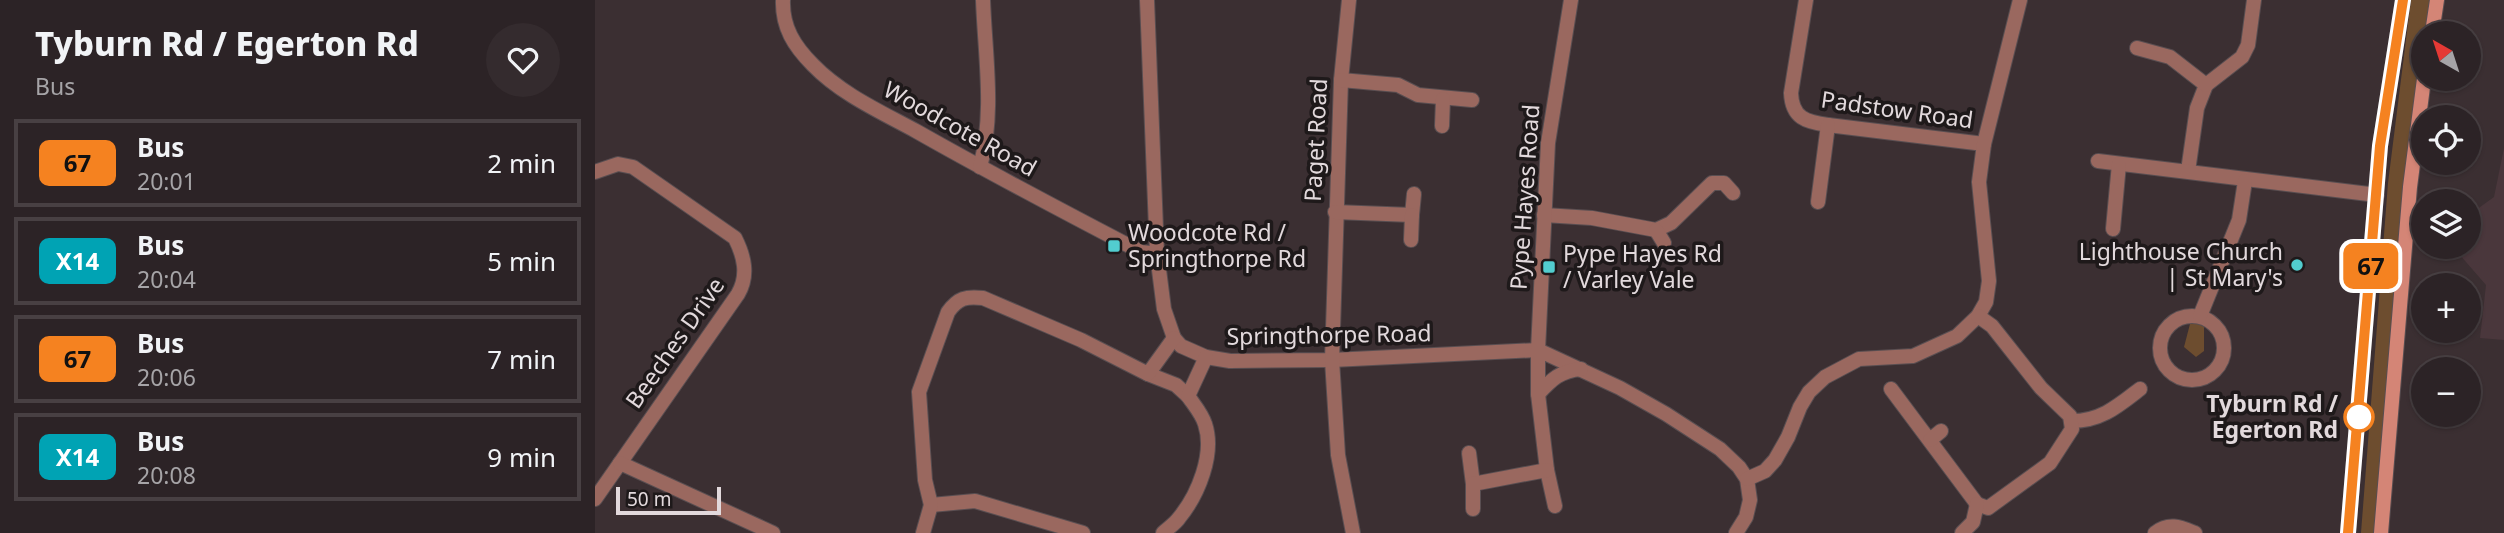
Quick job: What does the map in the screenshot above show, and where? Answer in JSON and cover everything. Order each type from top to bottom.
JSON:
[{"type":"main road","points":[[2348,533],[2380,146],[2403,0]]},
{"type":"main road","points":[[2434,21],[2437,0]]},
{"type":"main road","points":[[2381,533],[2410,187],[2422,91]]},
{"type":"street","name":"Woodcote Road","points":[[783,0],[782,11],[787,33],[814,67],[848,93],[1141,253],[1157,254]]},
{"type":"street","points":[[980,167],[988,134],[983,0]]},
{"type":"street","points":[[1147,0],[1157,254],[1164,309],[1174,338],[1148,374]]},
{"type":"street","name":"Paget Road","points":[[1349,0],[1341,80],[1332,360],[1338,456],[1353,533]]},
{"type":"street","name":"Pype Hayes Road","points":[[1555,506],[1547,470],[1538,394],[1538,349],[1548,143],[1571,0]]},
{"type":"street","name":"Padstow Road","points":[[1805,0],[1791,93],[1793,108],[1802,120],[1985,144]]},
{"type":"street","points":[[1747,479],[1765,471],[1775,460],[1809,392],[1825,377],[1859,359],[1913,356],[1957,337],[1978,316],[1986,302],[1989,281],[1979,182],[1985,144],[2020,0]]},
{"type":"street","points":[[2188,171],[2197,108],[2206,85],[2242,57],[2248,45],[2254,0]]},
{"type":"street","points":[[2137,48],[2170,57],[2206,85]]},
{"type":"street","points":[[1341,80],[1398,85],[1418,95],[1472,100]]},
{"type":"street","points":[[1443,99],[1443,126]]},
{"type":"street","points":[[1818,202],[1828,125]]},
{"type":"street","points":[[2098,161],[2377,195]]},
{"type":"street","name":"Beeches Drive","points":[[595,172],[618,164],[633,167],[735,238],[743,253],[745,268],[744,284],[738,294],[595,499]]},
{"type":"street","points":[[2113,229],[2119,164]]},
{"type":"street","points":[[2200,316],[2239,220],[2245,181]]},
{"type":"street","points":[[1544,215],[1592,218],[1660,237],[1671,222],[1712,183],[1724,183],[1733,193]]},
{"type":"street","points":[[1411,240],[1414,194]]},
{"type":"street","points":[[1335,212],[1412,215]]},
{"type":"street","points":[[923,533],[931,505],[925,480],[919,392],[948,312],[967,296],[983,298],[1081,340],[1176,385],[1188,396],[1205,424],[1208,452],[1200,484],[1179,518],[1163,533]]},
{"type":"street","points":[[1977,505],[1988,508],[2050,463],[2072,429],[2070,416],[2041,388],[1991,326],[1978,316]]},
{"type":"street","points":[[2200,316],[2214,324],[2222,335],[2224,347],[2221,363],[2211,375],[2199,380],[2183,380],[2167,370],[2159,356],[2159,340],[2169,324],[2180,317],[2200,316]]},
{"type":"street","name":"Springthorpe Road","points":[[1174,338],[1181,346],[1206,357],[1230,361],[1332,360],[1538,349]]},
{"type":"street","points":[[1538,349],[1666,414],[1720,449],[1747,479],[1750,500],[1746,517],[1736,533]]},
{"type":"street","points":[[1188,396],[1206,357]]},
{"type":"street","points":[[1538,394],[1555,376],[1566,370],[1582,369]]},
{"type":"street","points":[[1891,389],[1936,435],[1977,505],[1973,522],[1962,533]]},
{"type":"street","points":[[2072,421],[2087,421],[2106,415],[2140,389]]},
{"type":"street","points":[[1469,453],[1473,509]]},
{"type":"street","points":[[620,464],[773,533]]},
{"type":"street","points":[[1473,484],[1547,470]]},
{"type":"street","points":[[931,505],[975,500],[1083,533]]},
{"type":"street","points":[[2155,533],[2161,528],[2175,525],[2195,533]]},
{"type":"shaded area","points":[[2411,0],[2430,0],[2427,21],[2411,21],[2411,91],[2417,91],[2415,105],[2411,105],[2376,533],[2361,533],[2388,183]]},
{"type":"shaded area","points":[[2504,148],[2504,340],[2481,338],[2486,285],[2481,279],[2481,273],[2476,273],[2463,259],[2481,259],[2481,206],[2494,197]]},
{"type":"shaded area","points":[[2195,322],[2204,326],[2204,351],[2196,357],[2184,347],[2190,324]]},
{"type":"bus line","name":"67","points":[[2348,533],[2380,146],[2403,0]]},
{"type":"place","name":"Woodcote Rd / Springthorpe Rd","points":[[1114,246]]},
{"type":"place","name":"Lighthouse Church | St Mary's","points":[[2297,265]]},
{"type":"place","name":"Pype Hayes Rd / Varley Vale","points":[[1549,267]]},
{"type":"place","name":"Tyburn Rd / Egerton Rd","points":[[2359,417]]}]
